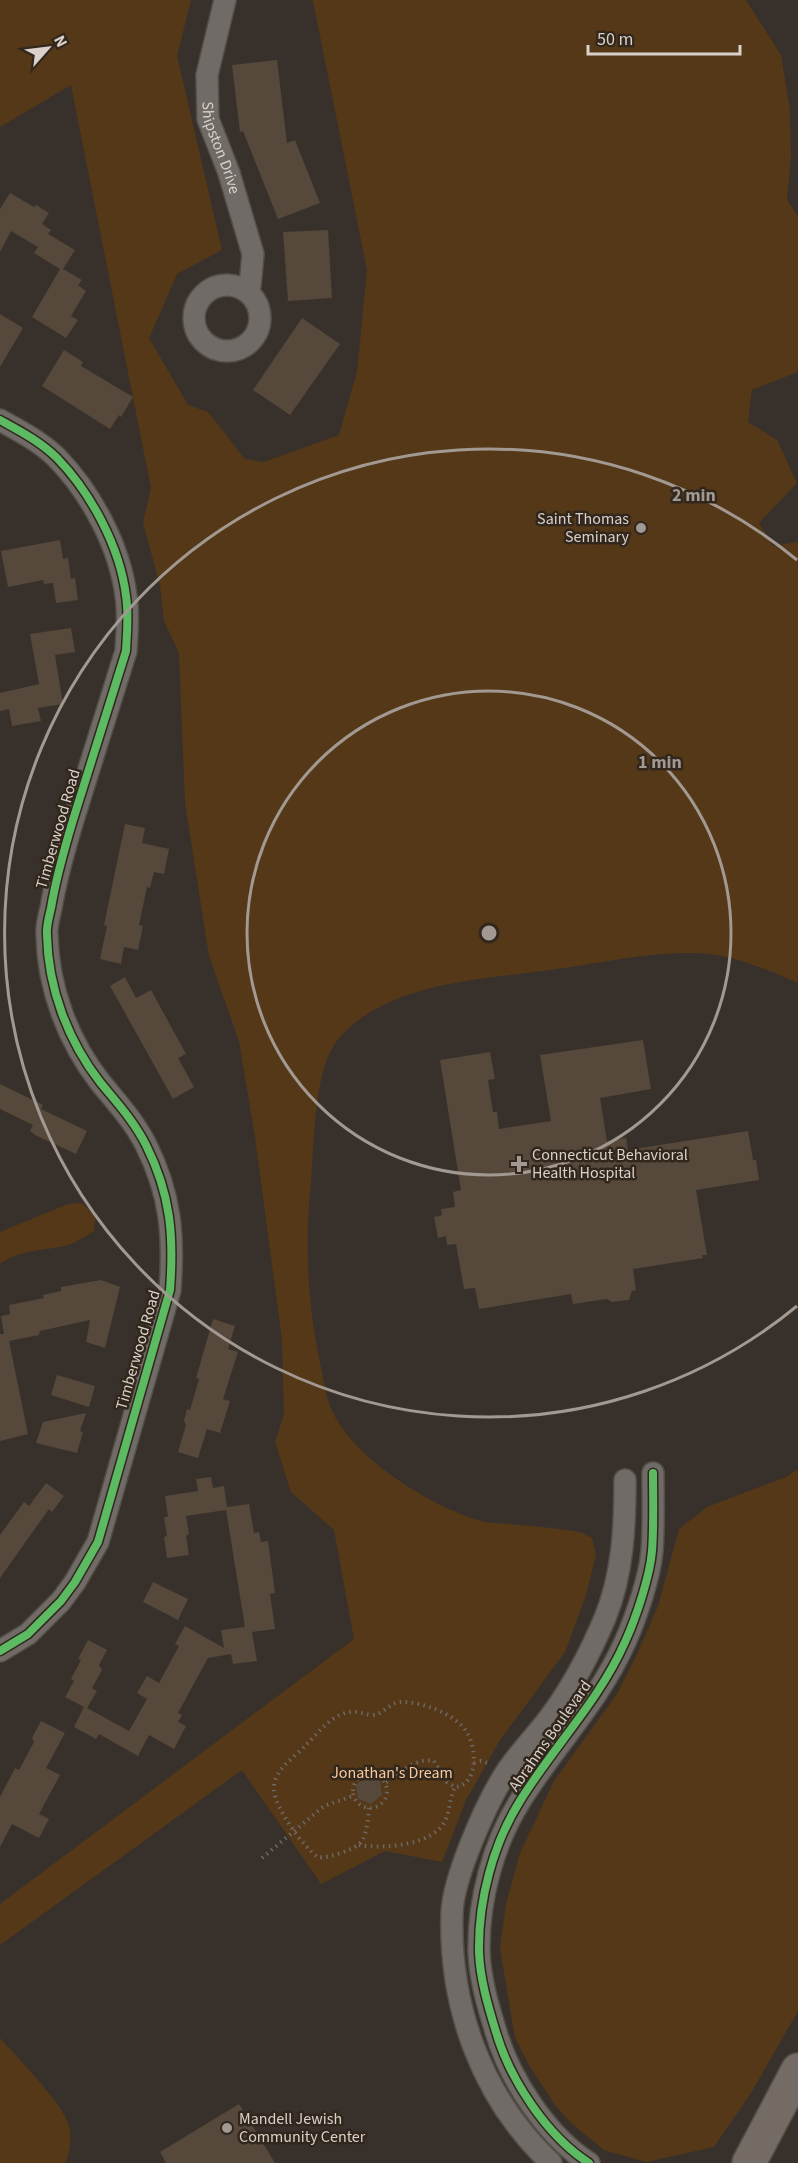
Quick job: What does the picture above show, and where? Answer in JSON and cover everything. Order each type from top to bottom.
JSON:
[{"type":"main road","points":[[749,2163],[798,2070]]},
{"type":"street","name":"Shipston Drive","points":[[225,0],[207,75],[208,119],[229,173],[253,254],[250,286],[247,291]]},
{"type":"street","name":"Timberwood Road","points":[[0,420],[37,441],[56,457],[78,482],[96,507],[109,538],[126,594],[128,621],[126,651],[57,872],[46,933],[55,989],[77,1048],[131,1119],[155,1167],[165,1193],[172,1229],[173,1257],[170,1290],[98,1542],[61,1601],[28,1634],[0,1651]]},
{"type":"street","name":"Abrahms Boulevard","points":[[589,2163],[536,2111],[502,2052],[481,1974],[479,1952],[481,1916],[494,1855],[519,1802],[609,1676],[626,1639],[640,1599],[652,1553],[653,1473]]},
{"type":"street","name":"Abrahms Boulevard","points":[[551,2163],[513,2122],[486,2077],[473,2047],[462,2011],[458,1987],[452,1912],[464,1863],[492,1797],[505,1773],[567,1692],[606,1617],[617,1579],[625,1530],[625,1479]]},
{"type":"path","points":[[385,1783],[417,1762],[431,1760],[437,1764],[447,1782],[455,1787],[461,1787],[468,1782],[474,1762],[473,1747],[466,1731],[454,1719],[431,1709],[402,1702],[395,1703],[375,1714],[344,1713],[333,1718],[316,1734],[275,1778],[273,1787],[278,1806],[310,1852],[321,1858],[333,1856],[359,1845],[371,1847],[413,1843],[428,1838],[438,1831],[445,1821],[449,1801],[455,1787]]},
{"type":"path","points":[[474,1762],[481,1761],[491,1764]]},
{"type":"path","points":[[364,1775],[377,1776],[385,1783],[387,1790],[385,1799],[379,1806],[369,1808],[358,1804],[353,1796],[354,1783],[364,1775]]},
{"type":"path","points":[[262,1858],[296,1832],[324,1806],[353,1796]]},
{"type":"path","points":[[359,1845],[363,1838],[369,1808]]},
{"type":"green space","name":"Jonathan's Dream","points":[[0,0],[191,0],[177,56],[222,250],[177,274],[149,338],[188,405],[208,412],[245,459],[264,462],[339,435],[357,372],[367,270],[313,1],[309,0],[746,0],[781,55],[790,110],[791,157],[787,200],[798,216],[798,372],[752,390],[748,422],[777,440],[797,483],[759,523],[773,546],[798,542],[798,983],[747,963],[720,956],[676,953],[642,956],[440,986],[393,1001],[374,1010],[342,1034],[329,1055],[319,1089],[314,1129],[308,1230],[313,1325],[330,1406],[340,1425],[372,1460],[436,1503],[482,1521],[580,1532],[592,1538],[596,1555],[586,1595],[565,1652],[500,1740],[466,1800],[442,1862],[385,1851],[321,1884],[242,1770],[0,1945],[0,1904],[354,1639],[334,1530],[291,1492],[275,1442],[284,1415],[282,1340],[255,1137],[239,1041],[209,956],[185,803],[179,653],[164,621],[160,585],[143,523],[151,488],[71,85],[0,127]]},
{"type":"green space","points":[[82,1203],[95,1217],[94,1231],[68,1245],[24,1253],[0,1264],[0,1232],[68,1204]]},
{"type":"green space","points":[[798,1469],[798,2011],[751,2093],[714,2147],[646,2162],[604,2150],[571,2123],[555,2105],[529,2065],[515,2038],[500,1948],[506,1904],[520,1853],[554,1781],[617,1694],[639,1650],[658,1606],[679,1529],[707,1507],[786,1477]]},
{"type":"green space","points":[[0,2038],[39,2081],[66,2117],[70,2140],[65,2163],[0,2163]]},
{"type":"building","points":[[277,60],[287,143],[295,140],[320,203],[278,219],[243,131],[240,132],[232,65]]},
{"type":"building","points":[[10,193],[49,213],[42,224],[51,230],[48,234],[75,250],[63,269],[82,280],[78,285],[86,291],[71,316],[78,320],[66,338],[32,317],[60,269],[34,253],[38,247],[11,231],[0,252],[0,209]]},
{"type":"building","points":[[328,230],[332,298],[288,301],[283,232]]},
{"type":"building","points":[[0,314],[23,328],[0,367]]},
{"type":"building","points":[[302,318],[340,344],[290,415],[253,390]]},
{"type":"building","points":[[64,350],[83,362],[81,366],[133,397],[121,417],[119,415],[110,429],[42,386]]},
{"type":"building","points":[[60,540],[63,559],[68,558],[71,579],[75,578],[78,600],[56,603],[53,583],[44,584],[43,580],[8,587],[1,551]]},
{"type":"building","points":[[71,628],[75,652],[55,655],[63,704],[38,708],[41,721],[12,726],[9,709],[0,711],[0,693],[39,684],[30,634]]},
{"type":"building","points":[[125,824],[145,828],[142,843],[169,849],[164,874],[154,872],[150,888],[147,887],[139,925],[143,926],[138,950],[124,947],[121,964],[100,959],[107,926],[104,925]]},
{"type":"building","points":[[125,977],[136,998],[151,990],[186,1054],[178,1058],[194,1087],[173,1099],[110,986]]},
{"type":"building","points":[[643,1040],[651,1089],[600,1098],[607,1141],[626,1138],[628,1150],[748,1131],[759,1180],[696,1190],[707,1255],[702,1255],[703,1258],[633,1269],[636,1290],[632,1291],[629,1300],[612,1302],[607,1299],[573,1304],[571,1294],[479,1309],[475,1288],[464,1289],[456,1244],[447,1245],[446,1236],[438,1238],[434,1217],[442,1215],[441,1209],[455,1207],[453,1192],[461,1190],[440,1060],[490,1052],[495,1079],[488,1080],[493,1112],[497,1112],[499,1129],[551,1121],[540,1055]]},
{"type":"building","points":[[0,1084],[43,1105],[41,1109],[87,1131],[76,1154],[35,1135],[30,1131],[33,1125],[0,1109]]},
{"type":"building","points":[[101,1280],[120,1287],[105,1348],[86,1342],[90,1320],[40,1331],[39,1335],[9,1341],[28,1434],[0,1441],[0,1334],[4,1334],[1,1316],[10,1314],[9,1305],[44,1298],[43,1295],[61,1291],[61,1287]]},
{"type":"building","points":[[213,1319],[235,1326],[228,1349],[238,1352],[223,1399],[230,1401],[220,1433],[207,1429],[198,1458],[178,1452],[186,1425],[184,1421],[187,1409],[190,1410],[199,1379],[196,1378]]},
{"type":"building","points":[[57,1375],[95,1386],[89,1407],[51,1395]]},
{"type":"building","points":[[86,1413],[80,1431],[83,1432],[77,1453],[36,1443],[43,1422]]},
{"type":"building","points":[[211,1477],[213,1488],[224,1486],[227,1507],[249,1504],[254,1533],[259,1532],[261,1542],[268,1541],[275,1593],[270,1594],[275,1629],[252,1632],[257,1661],[233,1664],[231,1654],[208,1658],[178,1713],[182,1715],[178,1722],[186,1726],[174,1749],[149,1735],[138,1756],[99,1734],[96,1739],[74,1727],[84,1707],[65,1697],[74,1681],[71,1679],[88,1640],[107,1650],[99,1665],[102,1670],[92,1688],[97,1691],[87,1708],[129,1731],[147,1699],[137,1693],[147,1676],[159,1683],[179,1646],[175,1644],[185,1626],[224,1648],[221,1630],[245,1627],[226,1510],[186,1516],[189,1555],[167,1558],[164,1517],[168,1517],[165,1496],[198,1491],[196,1479]]},
{"type":"building","points":[[46,1483],[64,1496],[52,1512],[49,1509],[0,1578],[0,1535],[24,1502],[29,1506]]},
{"type":"building","points":[[153,1582],[188,1599],[178,1620],[143,1602]]},
{"type":"building","points":[[41,1721],[65,1733],[46,1768],[60,1775],[39,1814],[49,1819],[39,1838],[12,1824],[0,1847],[0,1797],[15,1768],[19,1770],[34,1742],[32,1738]]},
{"type":"building","points":[[367,1776],[380,1781],[382,1795],[371,1804],[358,1799],[356,1785]]},
{"type":"building","name":"Mandell Jewish Community Center","points":[[239,2104],[275,2163],[166,2163],[160,2152]]},
{"type":"cycle path","points":[[0,420],[44,447],[57,458],[81,487],[102,522],[123,577],[128,623],[126,651],[60,864],[47,925],[48,955],[62,1013],[78,1049],[136,1128],[154,1163],[166,1199],[171,1234],[170,1290],[98,1542],[61,1601],[28,1634],[0,1651]]},
{"type":"cycle path","points":[[589,2163],[574,2152],[545,2122],[511,2069],[502,2050],[487,2002],[481,1972],[479,1933],[489,1873],[510,1818],[533,1781],[602,1684],[634,1621],[651,1561],[653,1473]]},
{"type":"place","name":"Saint Thomas Seminary","points":[[641,528]]},
{"type":"place","name":"Connecticut Behavioral Health Hospital","points":[[519,1164]]},
{"type":"place","name":"Mandell Jewish Community Center","points":[[227,2128]]}]
